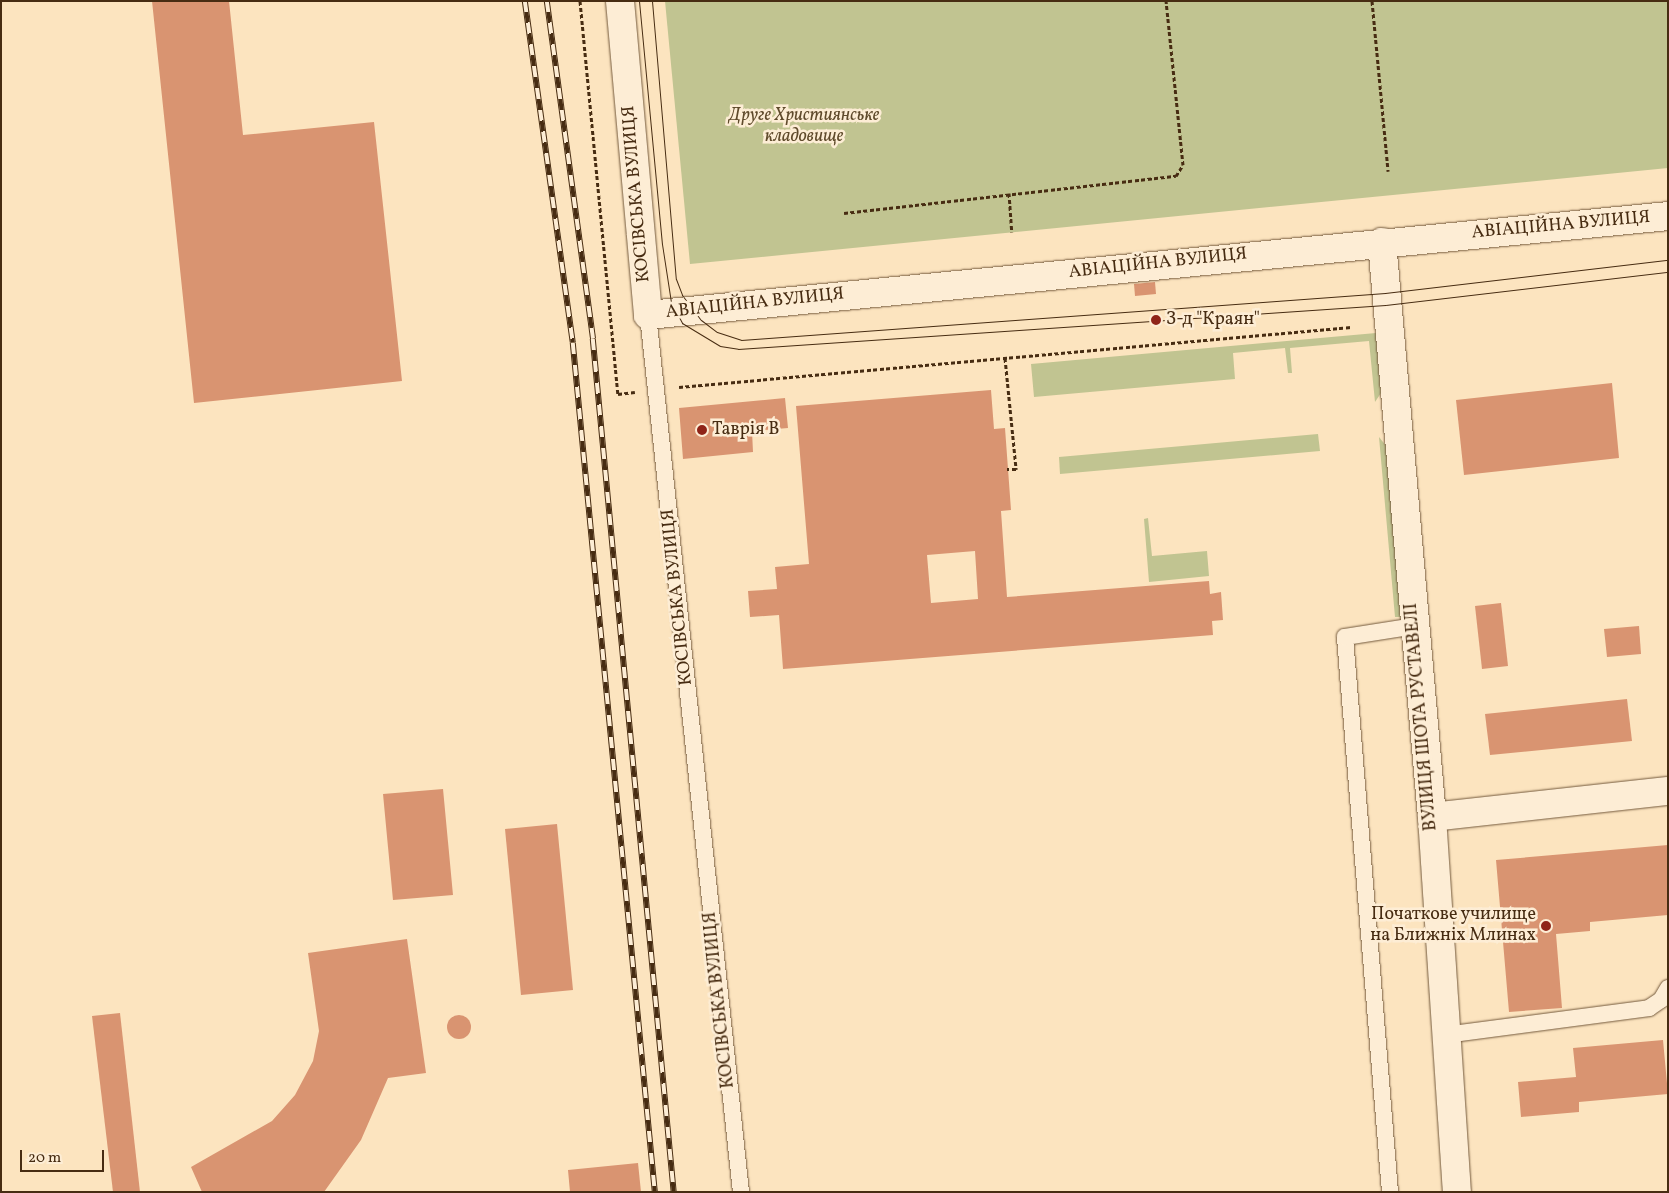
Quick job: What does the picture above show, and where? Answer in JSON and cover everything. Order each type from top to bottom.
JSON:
[{"type":"street","name":"КОСІВСЬКА ВУЛИЦЯ","points":[[620,1],[648,315]]},
{"type":"street","name":"АВІАЦІЙНА ВУЛИЦЯ","points":[[648,315],[1382,242],[1668,216]]},
{"type":"street","name":"ВУЛИЦЯ ШОТА РУСТАВЕЛІ","points":[[1382,242],[1432,817],[1445,1035],[1457,1192]]},
{"type":"street","points":[[1432,817],[1668,791]]},
{"type":"lane","name":"КОСІВСЬКА ВУЛИЦЯ","points":[[648,315],[741,1192]]},
{"type":"lane","points":[[1390,1192],[1346,636],[1415,626]]},
{"type":"lane","points":[[1445,1035],[1648,1008],[1661,1000],[1668,988]]},
{"type":"path","points":[[580,1],[618,394],[1352,327]]},
{"type":"path","points":[[844,213],[1008,193],[1176,176],[1183,165],[1166,1]]},
{"type":"path","points":[[1372,1],[1388,171]]},
{"type":"path","points":[[1008,193],[1012,232]]},
{"type":"path","points":[[1005,358],[1016,468],[1008,470]]},
{"type":"green space","name":"Друге Християнське кладовище","points":[[665,1],[1668,1],[1668,168],[690,264]]},
{"type":"green space","points":[[1376,333],[1381,393],[1375,402],[1369,341],[1290,348],[1292,373],[1288,373],[1285,348],[1233,353],[1235,379],[1034,397],[1031,364]]},
{"type":"green space","points":[[1318,434],[1320,451],[1060,474],[1059,457]]},
{"type":"green space","points":[[1379,437],[1387,447],[1402,617],[1395,617]]},
{"type":"green space","points":[[1148,518],[1152,556],[1207,551],[1209,576],[1149,582],[1144,519]]},
{"type":"building","points":[[152,1],[229,1],[243,135],[374,122],[402,381],[194,403]]},
{"type":"building","points":[[1155,282],[1156,294],[1135,296],[1134,284]]},
{"type":"building","points":[[1612,383],[1619,458],[1464,475],[1456,400]]},
{"type":"building","points":[[991,390],[994,429],[1005,428],[1011,510],[1001,511],[1007,597],[1209,581],[1210,594],[1221,592],[1223,620],[1212,621],[1213,635],[783,669],[779,615],[750,617],[748,591],[777,589],[775,567],[809,564],[796,406]],"holes":[[[975,551],[978,599],[931,603],[927,555]]]},
{"type":"building","points":[[785,398],[788,428],[752,431],[753,452],[683,459],[679,408]]},
{"type":"building","points":[[1501,603],[1508,666],[1482,669],[1475,606]]},
{"type":"building","points":[[1639,626],[1641,654],[1607,657],[1604,629]]},
{"type":"building","points":[[1627,699],[1632,741],[1490,755],[1485,714]]},
{"type":"building","points":[[443,789],[453,895],[393,900],[383,794]]},
{"type":"building","points":[[557,824],[573,990],[521,995],[505,829]]},
{"type":"building","name":"Початкове училище на Ближніх Млинах","points":[[1668,845],[1668,915],[1590,922],[1590,931],[1556,934],[1562,1008],[1509,1012],[1496,860]]},
{"type":"building","points":[[407,939],[426,1073],[388,1078],[361,1140],[324,1192],[202,1192],[191,1167],[272,1121],[295,1095],[313,1061],[319,1031],[308,953]]},
{"type":"building","points":[[120,1013],[140,1192],[113,1192],[92,1016]]},
{"type":"building","points":[[459,1015],[468,1018],[471,1027],[468,1036],[459,1039],[450,1036],[447,1027],[450,1018]]},
{"type":"building","points":[[1663,1040],[1668,1094],[1579,1102],[1579,1112],[1521,1117],[1518,1082],[1576,1077],[1573,1048]]},
{"type":"building","points":[[638,1163],[641,1192],[570,1192],[568,1170]]},
{"type":"tram line","points":[[639,1],[662,244],[671,302],[682,323],[720,346],[738,349],[1386,305],[1668,272]]},
{"type":"tram line","points":[[652,1],[676,279],[682,295],[701,320],[717,332],[741,340],[1385,293],[1668,260]]},
{"type":"railway","points":[[525,1],[573,343],[655,1192]]},
{"type":"railway","points":[[547,1],[593,339],[674,1192]]},
{"type":"place","name":"З-д \"Краян\"","points":[[1156,320]]},
{"type":"place","name":"Таврія В","points":[[702,430]]},
{"type":"place","name":"Початкове училище на Ближніх Млинах","points":[[1546,926]]}]
